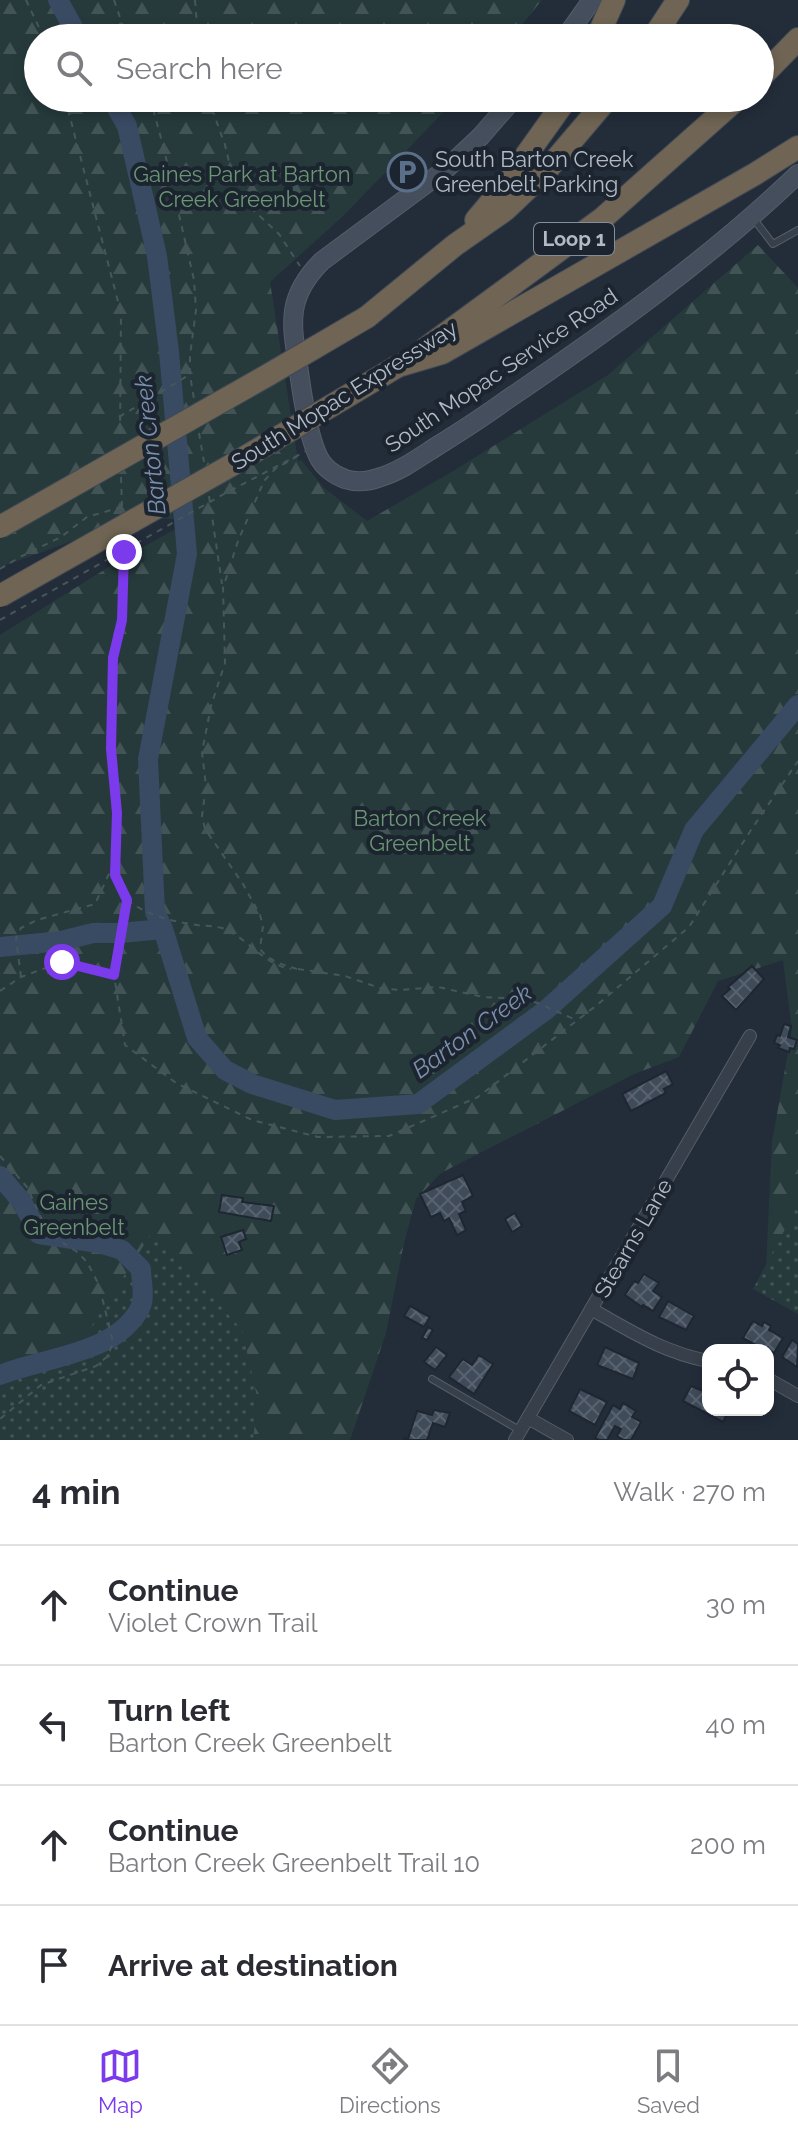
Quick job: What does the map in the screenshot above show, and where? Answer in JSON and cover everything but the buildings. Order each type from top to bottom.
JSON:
[{"type":"highway","points":[[603,24],[614,0]]},
{"type":"highway","points":[[662,24],[678,0]]},
{"type":"highway","points":[[774,64],[798,39]]},
{"type":"highway","points":[[455,245],[502,189],[557,112]]},
{"type":"highway","name":"Loop 1","points":[[0,527],[367,317],[455,245],[505,210],[546,171],[596,112]]},
{"type":"highway","name":"South Mopac Expressway","points":[[0,596],[230,466],[437,340],[603,218],[722,112]]},
{"type":"highway","points":[[398,366],[442,353],[798,147]]},
{"type":"main road","points":[[575,24],[592,0]]},
{"type":"main road","name":"South Mopac Service Road","points":[[502,112],[446,169],[322,261],[311,271],[296,297],[293,329],[301,389],[313,440],[324,465],[343,478],[365,481],[394,472],[473,423],[590,344],[751,216],[798,174]]},
{"type":"street","name":"Stearns Lane","points":[[518,1435],[750,1036]]},
{"type":"street","points":[[591,1309],[664,1350],[702,1360]]},
{"type":"street","points":[[774,1382],[798,1396]]},
{"type":"street","points":[[528,1418],[567,1440]]},
{"type":"lane","points":[[751,216],[773,244],[798,230]]},
{"type":"lane","points":[[432,1379],[518,1435]]},
{"type":"path","points":[[26,0],[37,24]]},
{"type":"path","points":[[114,0],[122,24]]},
{"type":"path","points":[[195,0],[197,24]]},
{"type":"path","points":[[69,112],[121,313],[120,447]]},
{"type":"path","points":[[119,417],[190,375],[196,310],[194,280],[154,112]]},
{"type":"path","points":[[213,112],[237,195],[279,234],[300,267]]},
{"type":"path","points":[[0,620],[306,451],[275,469],[264,481],[238,541],[223,588],[225,663],[211,706],[202,752],[206,786],[202,816],[205,829],[260,915],[263,926],[260,949],[280,964],[297,969]]},
{"type":"path","points":[[0,569],[61,537],[87,517],[122,507],[121,477]]},
{"type":"path","points":[[123,537],[122,620],[113,658],[111,734],[117,813],[115,875],[127,900],[142,911],[169,921],[222,928],[285,968],[345,976],[380,988],[438,987],[483,997],[521,999],[538,1003],[577,1021]]},
{"type":"path","points":[[127,900],[114,975],[125,1045],[176,1083],[252,1120],[318,1137],[389,1136],[478,1097],[577,1021],[689,927],[798,761]]},
{"type":"path","points":[[21,977],[16,940],[21,928],[37,920],[95,904],[116,860]]},
{"type":"path","points":[[0,991],[21,977],[62,962],[114,975]]},
{"type":"path","points":[[0,1156],[27,1187],[44,1224],[57,1239],[87,1262],[99,1285],[113,1342],[108,1356],[96,1366],[41,1385],[0,1419]]},
{"type":"green space","name":"Barton Creek Greenbelt","points":[[0,0],[542,0],[522,24],[24,24],[24,112],[443,112],[344,215],[270,282],[298,461],[301,460],[324,488],[367,521],[608,375],[758,245],[798,288],[798,1294],[766,1268],[772,1142],[792,1030],[783,960],[718,981],[679,1057],[634,1074],[441,1173],[416,1199],[386,1333],[350,1440],[0,1440],[0,635],[120,560],[190,521],[142,516],[0,567]]},
{"type":"green space","points":[[798,1205],[798,1314],[753,1289]]},
{"type":"green space","name":"Gaines Greenbelt","points":[[153,1231],[242,1330],[258,1401],[253,1440],[0,1440],[0,1385],[46,1351],[82,1341]]},
{"type":"waterway","name":"Barton Creek","points":[[58,0],[71,24]]},
{"type":"waterway","name":"Barton Creek","points":[[119,112],[127,126],[157,256],[187,554],[148,759],[155,912],[197,1038],[225,1070],[252,1084],[335,1110],[418,1104],[546,1010],[662,906],[694,830],[798,705]]},
{"type":"waterway","points":[[0,947],[61,941],[93,933],[163,929]]},
{"type":"waterway","points":[[0,1176],[22,1202],[39,1234],[99,1243],[122,1250],[141,1269],[143,1293],[141,1306],[130,1322],[116,1334],[79,1352],[0,1375]]},
{"type":"place","name":"South Barton Creek Greenbelt Parking","points":[[407,172]]},
{"type":"route","points":[[62,962],[114,975],[127,900],[115,875],[117,813],[111,749],[113,658],[122,620],[124,552]]},
{"type":"park label","name":"Gaines Park at Barton Creek Greenbelt","points":[[242,186]]}]
